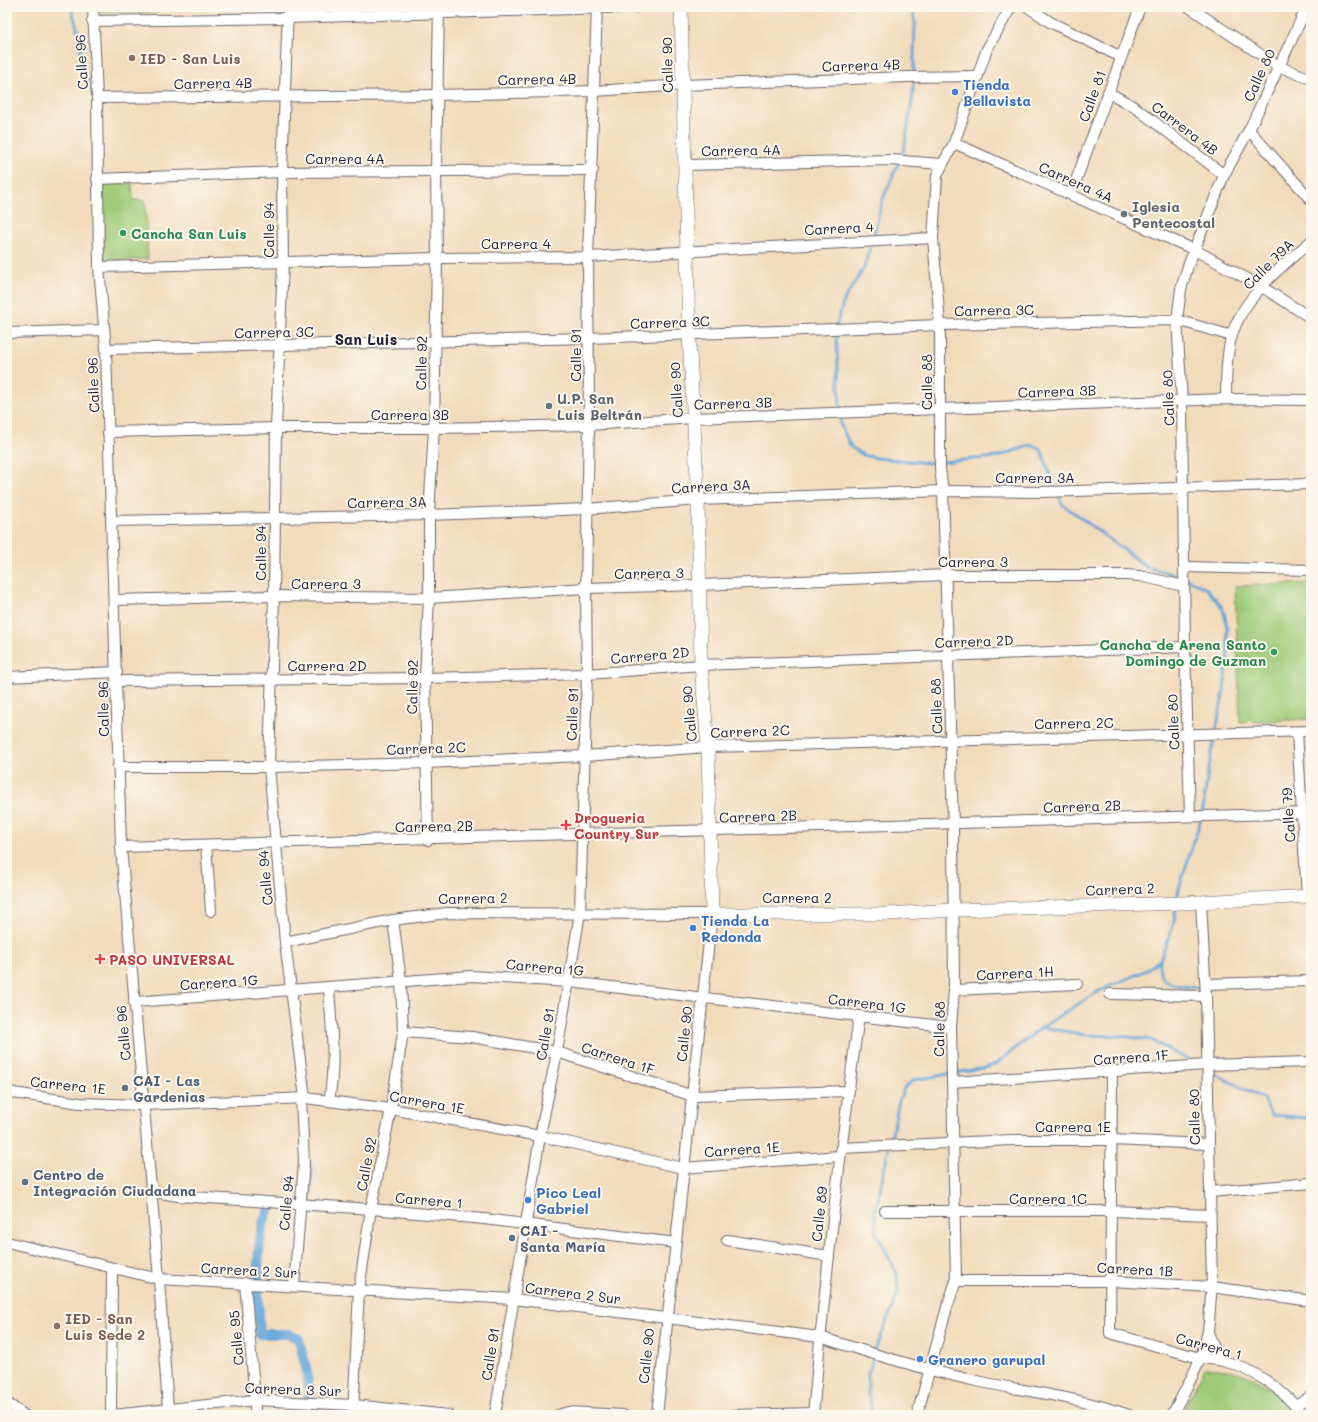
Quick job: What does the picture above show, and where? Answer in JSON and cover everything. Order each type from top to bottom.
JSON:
[{"type":"street","name":"Calle 96","points":[[93,7],[92,21],[97,98],[99,267],[106,349],[121,847],[159,1279],[168,1409]]},
{"type":"street","name":"Calle 94","points":[[288,7],[282,172],[282,262],[276,428],[274,596],[270,680],[269,767],[285,942],[292,990],[303,1098],[304,1162],[294,1286]]},
{"type":"street","points":[[92,21],[287,18],[439,10],[636,7]]},
{"type":"street","name":"Calle 90","points":[[657,1415],[666,1320],[676,1243],[683,1168],[693,1096],[712,914],[708,747],[701,665],[698,500],[689,335],[682,7]]},
{"type":"street","name":"Calle 88","points":[[917,1415],[956,1280],[956,1212],[951,1027],[954,990],[954,825],[943,491],[940,469],[940,325],[933,238],[936,181],[941,164],[954,143],[987,49],[1011,7]]},
{"type":"street","points":[[1028,7],[1050,22],[1121,57]]},
{"type":"street","name":"Calle 81","points":[[1071,194],[1140,7]]},
{"type":"street","points":[[1189,7],[1278,66],[1311,79]]},
{"type":"street","name":"Calle 80","points":[[1192,816],[1187,734],[1182,402],[1177,320],[1181,289],[1224,175],[1249,130],[1307,7]]},
{"type":"street","name":"Calle 91","points":[[495,1415],[540,1136],[557,1052],[580,914],[587,674],[586,509],[589,425],[588,257],[593,170],[597,8]]},
{"type":"street","name":"Calle 92","points":[[428,840],[425,678],[429,598],[430,515],[436,342],[436,171],[439,10]]},
{"type":"street","name":"Carrera 4B","points":[[97,98],[438,95],[595,91],[907,77],[978,76]]},
{"type":"street","name":"Carrera 4B","points":[[1108,92],[1136,108],[1224,175]]},
{"type":"street","points":[[1249,130],[1311,200]]},
{"type":"street","name":"Carrera 4A","points":[[954,143],[1195,250],[1262,286],[1311,318]]},
{"type":"street","name":"Carrera 4A","points":[[686,165],[891,160],[941,164]]},
{"type":"street","name":"Carrera 4A","points":[[97,179],[282,172],[593,170]]},
{"type":"street","name":"Carrera 4","points":[[99,267],[437,258],[588,257],[688,250],[933,238]]},
{"type":"street","name":"Calle 79A","points":[[1226,400],[1226,371],[1235,325],[1262,286],[1311,241]]},
{"type":"street","name":"Carrera 3C","points":[[106,349],[589,338],[843,330],[940,325],[1177,320],[1232,336]]},
{"type":"street","points":[[7,333],[104,330]]},
{"type":"street","name":"Carrera 3B","points":[[108,432],[276,428],[434,428],[589,425],[694,418],[939,409],[1226,400],[1311,400]]},
{"type":"street","name":"Carrera 3A","points":[[112,521],[430,515],[586,509],[698,500],[943,491],[1042,492],[1184,489],[1311,484]]},
{"type":"street","name":"Carrera 3","points":[[114,600],[274,596],[429,598],[586,588],[946,575],[1125,575],[1184,577],[1311,570]]},
{"type":"street","name":"Carrera 2D","points":[[7,677],[117,677],[270,680],[587,674],[701,665],[1185,647]]},
{"type":"street","name":"Carrera 2C","points":[[118,767],[269,767],[426,763],[584,756],[708,747],[951,739],[1311,731]]},
{"type":"street","name":"Calle 79","points":[[1296,732],[1306,814],[1309,896]]},
{"type":"street","name":"Carrera 2B","points":[[121,847],[276,842],[582,836],[1192,816],[1306,814]]},
{"type":"street","points":[[206,845],[211,911]]},
{"type":"street","name":"Carrera 2","points":[[285,942],[393,920],[447,913],[887,914],[954,910],[1182,903],[1309,896]]},
{"type":"street","name":"Calle 80","points":[[1172,1415],[1200,1358],[1208,1331],[1212,1288],[1206,1065],[1206,984],[1201,902]]},
{"type":"street","name":"Calle 92","points":[[353,1410],[359,1290],[371,1208],[391,1109],[403,1032],[401,981],[393,920]]},
{"type":"street","name":"Carrera 1G","points":[[134,1002],[471,976],[569,982],[951,1027]]},
{"type":"street","points":[[1206,984],[1311,981]]},
{"type":"street","name":"Carrera 1H","points":[[954,990],[1077,984]]},
{"type":"street","points":[[329,987],[333,1047],[332,1086],[329,1101]]},
{"type":"street","points":[[1110,994],[1206,996]]},
{"type":"street","name":"Calle 89","points":[[814,1414],[820,1337],[840,1152],[859,1016]]},
{"type":"street","name":"Carrera 1F","points":[[403,1032],[472,1037],[557,1052],[693,1096],[848,1091]]},
{"type":"street","name":"Carrera 1F","points":[[952,1076],[1112,1072],[1206,1065],[1311,1062]]},
{"type":"street","points":[[1111,1281],[1112,1072]]},
{"type":"street","name":"Carrera 1E","points":[[7,1092],[80,1103],[143,1105],[303,1098],[391,1109],[540,1136],[683,1168],[840,1152],[876,1146],[954,1142],[1012,1140],[1111,1140],[1208,1144]]},
{"type":"street","points":[[1210,1192],[1311,1183]]},
{"type":"street","name":"Carrera 1","points":[[151,1188],[161,1193],[178,1196],[371,1208],[526,1224],[676,1243]]},
{"type":"street","name":"Carrera 1","points":[[152,1200],[178,1196]]},
{"type":"street","name":"Carrera 1C","points":[[885,1211],[1111,1211],[1210,1215]]},
{"type":"street","points":[[727,1240],[829,1256]]},
{"type":"street","name":"Carrera 2 Sur","points":[[7,1242],[112,1269],[159,1279],[513,1299],[666,1320],[820,1337],[865,1352],[980,1382],[1068,1398],[1129,1415]]},
{"type":"street","points":[[112,1269],[112,1415]]},
{"type":"street","name":"Carrera 1B","points":[[956,1280],[1111,1281],[1212,1288],[1311,1301]]},
{"type":"street","name":"Carrera 1","points":[[1111,1281],[1110,1333],[1200,1358],[1224,1361],[1243,1369],[1276,1388],[1299,1411],[1311,1396]]},
{"type":"street","name":"Calle 95","points":[[253,1284],[255,1415]]},
{"type":"street","name":"Calle 80","points":[[1208,1331],[1214,1349],[1224,1361]]},
{"type":"street","name":"Carrera 3 Sur","points":[[112,1415],[255,1400],[353,1410],[448,1415]]},
{"type":"street","points":[[7,1403],[24,1415]]},
{"type":"street","points":[[558,1415],[568,1412],[623,1415]]},
{"type":"street","points":[[734,1415],[814,1414]]},
{"type":"green space","points":[[98,7],[157,7],[157,12],[98,13]]},
{"type":"green space","points":[[132,183],[133,200],[145,201],[148,259],[104,261],[100,184]]},
{"type":"green space","name":"Cancha de Arena Santo Domingo de Guzman","points":[[1311,583],[1311,719],[1240,722],[1235,586]]},
{"type":"green space","points":[[1205,1368],[1232,1371],[1245,1375],[1261,1383],[1284,1401],[1295,1415],[1181,1415]]},
{"type":"waterway","points":[[7,26],[10,7]]},
{"type":"waterway","points":[[70,7],[77,28],[85,72],[93,93]]},
{"type":"waterway","points":[[873,239],[882,201],[904,150],[913,95],[915,23],[912,7]]},
{"type":"waterway","points":[[871,244],[864,268],[845,298],[836,326],[841,426],[851,447],[863,455],[876,458],[929,463],[997,457],[1031,445],[1041,449],[1055,489]]},
{"type":"waterway","points":[[1058,494],[1062,504],[1147,567],[1181,577]]},
{"type":"waterway","points":[[1177,900],[1179,888],[1202,816],[1208,772],[1224,690],[1228,658],[1227,629],[1222,607],[1207,589],[1187,579]]},
{"type":"waterway","points":[[873,1415],[868,1394],[868,1374],[878,1343],[898,1293],[897,1274],[876,1232],[875,1213],[899,1101],[904,1088],[914,1080],[984,1068],[996,1064],[1042,1027],[1099,991],[1147,970],[1160,960],[1174,923],[1176,906]]},
{"type":"waterway","points":[[1160,960],[1159,969],[1165,980],[1176,985],[1198,988]]},
{"type":"waterway","points":[[1042,1027],[1085,1035],[1120,1036],[1151,1040],[1194,1063]]},
{"type":"waterway","points":[[1209,1071],[1264,1099],[1271,1115],[1307,1118],[1311,1120]]},
{"type":"waterway","points":[[307,1197],[308,1169]]},
{"type":"waterway","points":[[272,1206],[266,1216],[259,1248],[258,1305],[260,1334],[287,1334],[299,1339],[307,1372],[309,1395]]},
{"type":"place","name":"IED - San Luis","points":[[132,58]]},
{"type":"place","name":"Tienda Bellavista","points":[[955,92]]},
{"type":"place","name":"Iglesia Pentecostal","points":[[1124,214]]},
{"type":"place","name":"Cancha San Luis","points":[[123,233]]},
{"type":"place","name":"U.P. San Luis Beltrán","points":[[549,406]]},
{"type":"place","name":"Cancha de Arena Santo Domingo de Guzman","points":[[1274,652]]},
{"type":"place","name":"Drogueria Country Sur","points":[[566,825]]},
{"type":"place","name":"Tienda La Redonda","points":[[693,928]]},
{"type":"place","name":"PASO UNIVERSAL","points":[[100,959]]},
{"type":"place","name":"CAI - Las Gardenias","points":[[125,1088]]},
{"type":"place","name":"Centro de Integración Ciudadana","points":[[25,1182]]},
{"type":"place","name":"Pico Leal Gabriel","points":[[528,1200]]},
{"type":"place","name":"CAI - Santa María","points":[[512,1238]]},
{"type":"place","name":"IED - San Luis Sede 2","points":[[57,1326]]},
{"type":"place","name":"Granero garupal","points":[[920,1359]]},
{"type":"district","name":"San Luis","points":[[366,339]]}]
